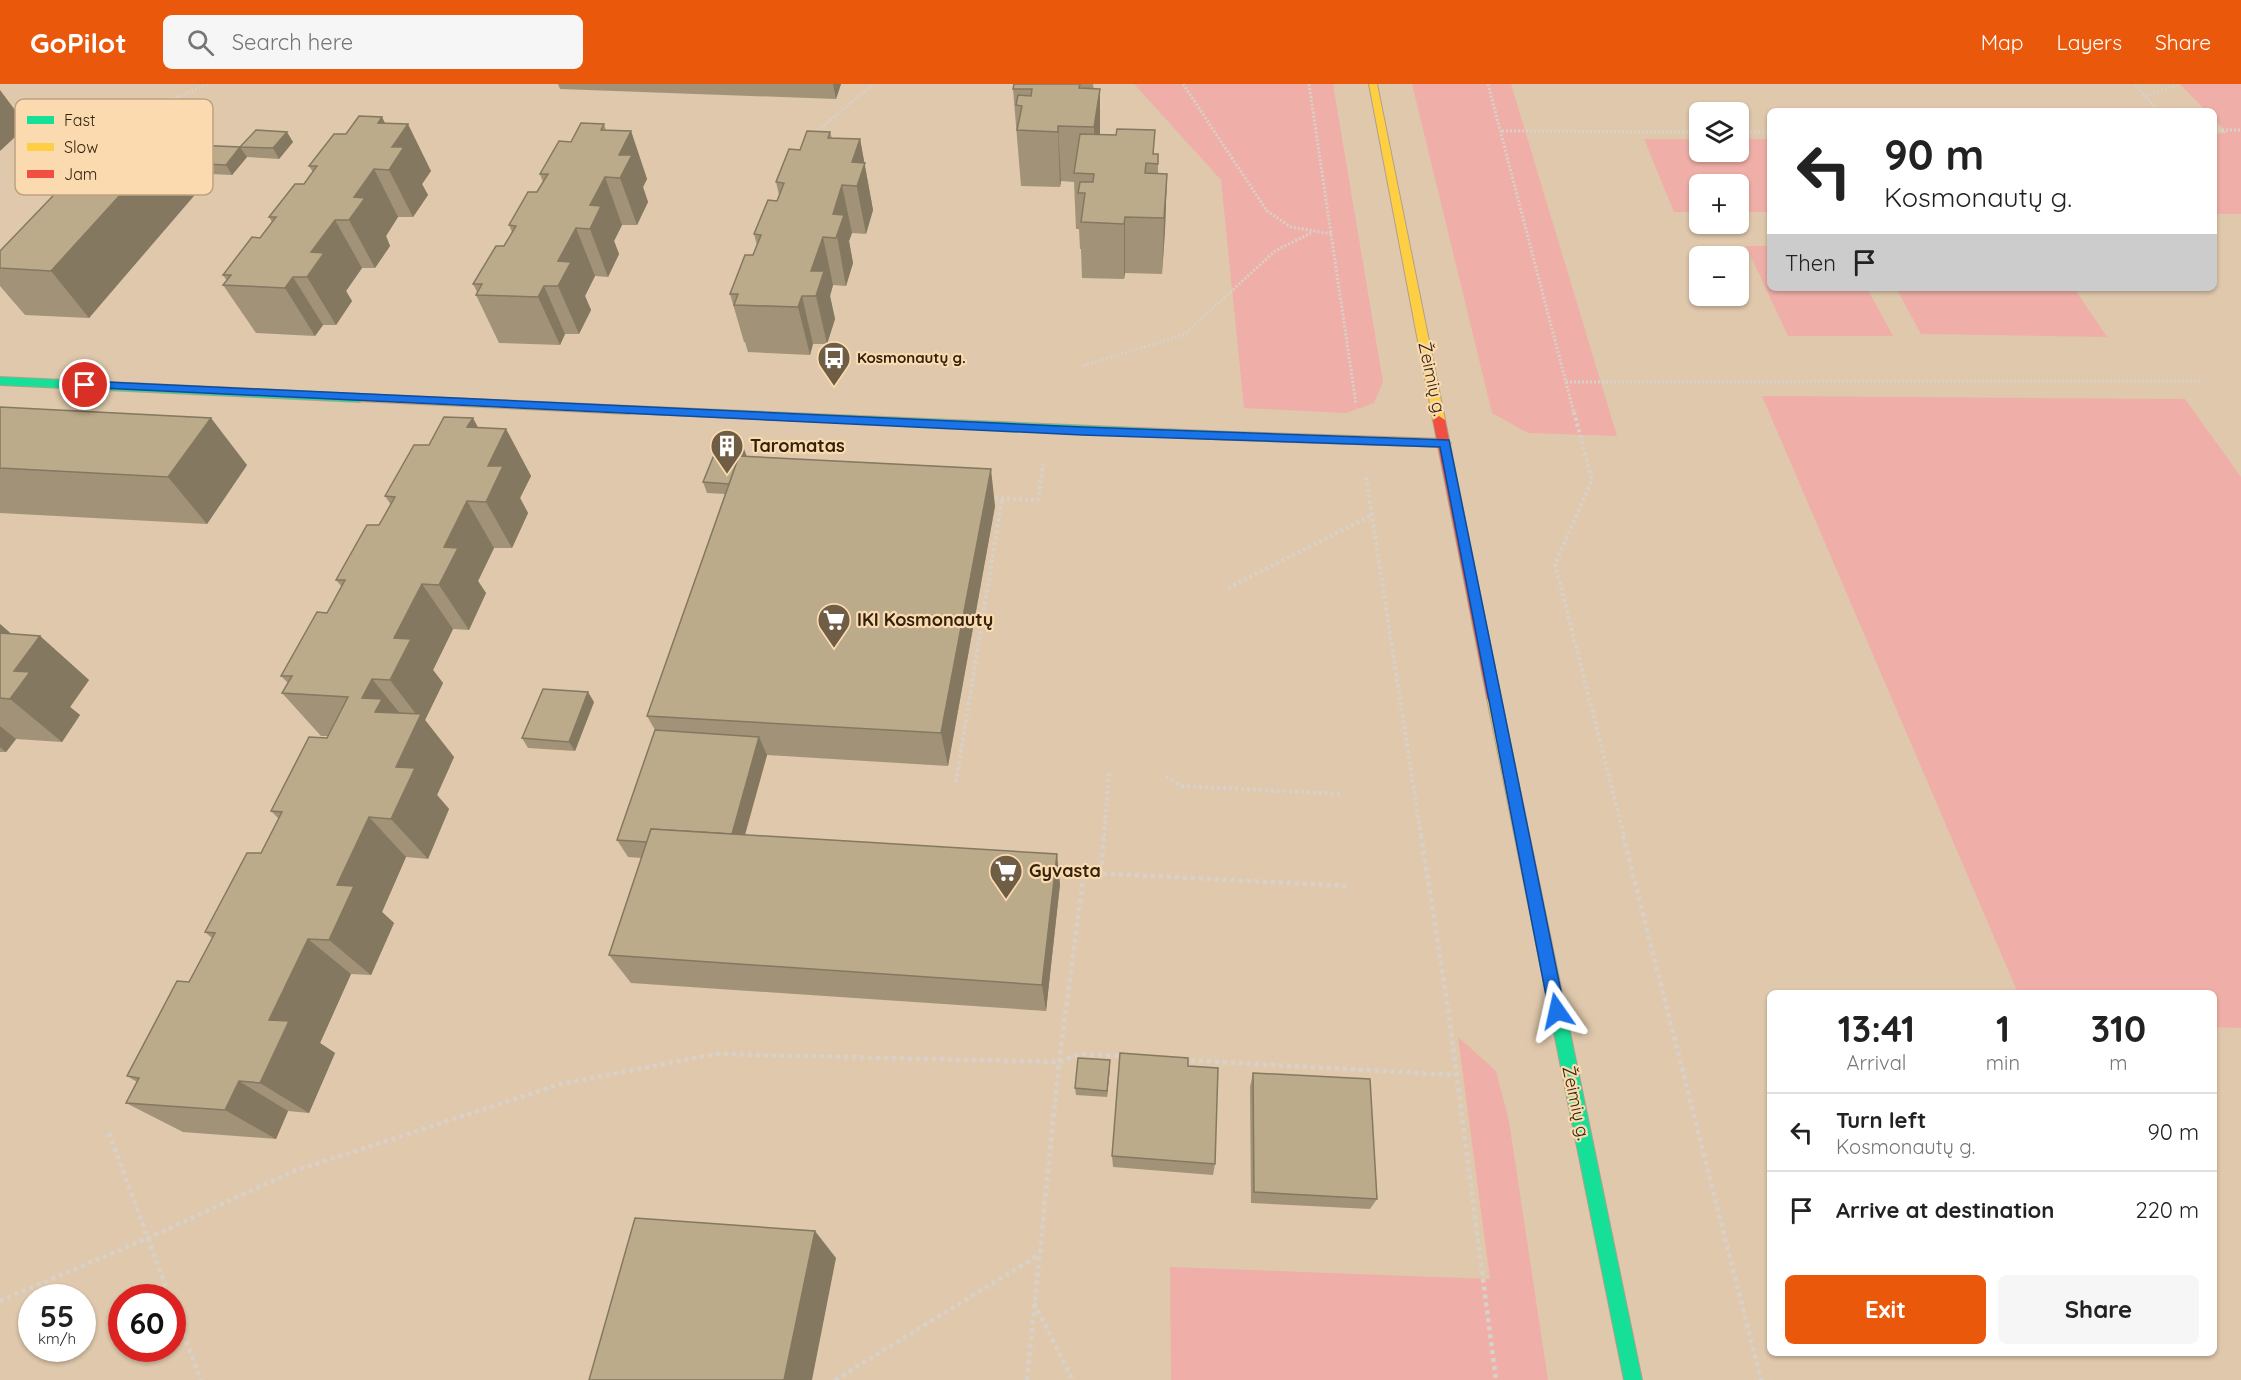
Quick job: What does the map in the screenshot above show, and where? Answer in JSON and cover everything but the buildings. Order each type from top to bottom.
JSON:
[{"type":"main road","name":"Žeimių g.","points":[[1373,84],[1485,653],[1633,1380]]},
{"type":"main road","points":[[0,381],[1082,431],[1445,443]]},
{"type":"path","points":[[173,99],[209,84]]},
{"type":"path","points":[[808,139],[873,84]]},
{"type":"path","points":[[1183,84],[1259,202],[1272,218],[1311,233],[1332,234]]},
{"type":"path","points":[[1309,84],[1372,515],[1448,1008],[1496,1380]]},
{"type":"path","points":[[1488,84],[1592,480],[1555,564],[1761,1380]]},
{"type":"path","points":[[2135,84],[2156,108]]},
{"type":"path","points":[[2146,96],[2179,84]]},
{"type":"path","points":[[2217,130],[2241,130]]},
{"type":"path","points":[[1502,131],[1689,132]]},
{"type":"path","points":[[1749,132],[1767,132]]},
{"type":"path","points":[[1083,366],[1185,334],[1275,251],[1311,233]]},
{"type":"path","points":[[1566,382],[2201,381]]},
{"type":"path","points":[[979,497],[1038,500],[1043,468]]},
{"type":"path","points":[[956,782],[1002,499]]},
{"type":"path","points":[[1228,588],[1372,515]]},
{"type":"path","points":[[1101,873],[1109,773]]},
{"type":"path","points":[[1166,776],[1181,786],[1342,794]]},
{"type":"path","points":[[1050,870],[1347,886]]},
{"type":"path","points":[[1027,1380],[1059,1062],[1084,872]]},
{"type":"path","points":[[0,1300],[148,1238],[294,1171],[561,1084],[716,1054],[1059,1062],[1080,1054],[1127,1056]]},
{"type":"path","points":[[1174,1059],[1455,1076]]},
{"type":"path","points":[[109,1133],[165,1284]]},
{"type":"path","points":[[835,1380],[1038,1255]]},
{"type":"path","points":[[1034,1303],[1073,1380]]},
{"type":"path","points":[[186,1341],[201,1380]]},
{"type":"shaded area","points":[[1134,84],[1333,84],[1383,382],[1374,403],[1346,413],[1244,408],[1221,180]]},
{"type":"shaded area","points":[[1412,84],[1511,84],[1617,436],[1528,433],[1492,413]]},
{"type":"shaded area","points":[[2180,84],[2241,84],[2241,214],[2217,214],[2217,134],[2227,133],[2217,122],[2217,108],[2203,108]]},
{"type":"shaded area","points":[[1644,139],[1689,139],[1689,162],[1749,162],[1749,139],[1767,139],[1767,212],[1749,212],[1749,174],[1689,174],[1689,212],[1674,212]]},
{"type":"shaded area","points":[[1749,246],[1767,246],[1767,291],[1749,252]]},
{"type":"shaded area","points":[[1767,291],[1869,291],[1893,336],[1788,336]]},
{"type":"shaded area","points":[[1898,291],[2076,291],[2107,337],[1921,334]]},
{"type":"shaded area","points":[[1762,396],[2185,399],[2241,477],[2241,1028],[2217,1027],[2217,990],[2017,990]]},
{"type":"shaded area","points":[[1458,1037],[1496,1071],[1509,1121],[1548,1380],[1171,1380],[1170,1267],[1490,1279]]},
{"type":"traffic: fast","points":[[0,381],[360,398]]},
{"type":"traffic: fast","points":[[629,410],[1233,436]]},
{"type":"traffic: fast","points":[[1555,998],[1633,1380]]},
{"type":"traffic: slow","points":[[1373,84],[1439,420]]},
{"type":"traffic: slow","points":[[360,398],[629,410]]},
{"type":"traffic: slow","points":[[1233,436],[1445,443]]},
{"type":"traffic: slow","points":[[1494,698],[1555,998]]},
{"type":"traffic: jam","points":[[1439,420],[1494,698]]},
{"type":"place","name":"Kosmonautų g.","points":[[834,387]]},
{"type":"place","name":"Taromatas","points":[[727,475]]},
{"type":"place","name":"IKI Kosmonautų","points":[[834,649]]},
{"type":"place","name":"Gyvasta","points":[[1006,900]]},
{"type":"route","points":[[85,385],[1082,431],[1228,434],[1445,443],[1557,1011]]}]
